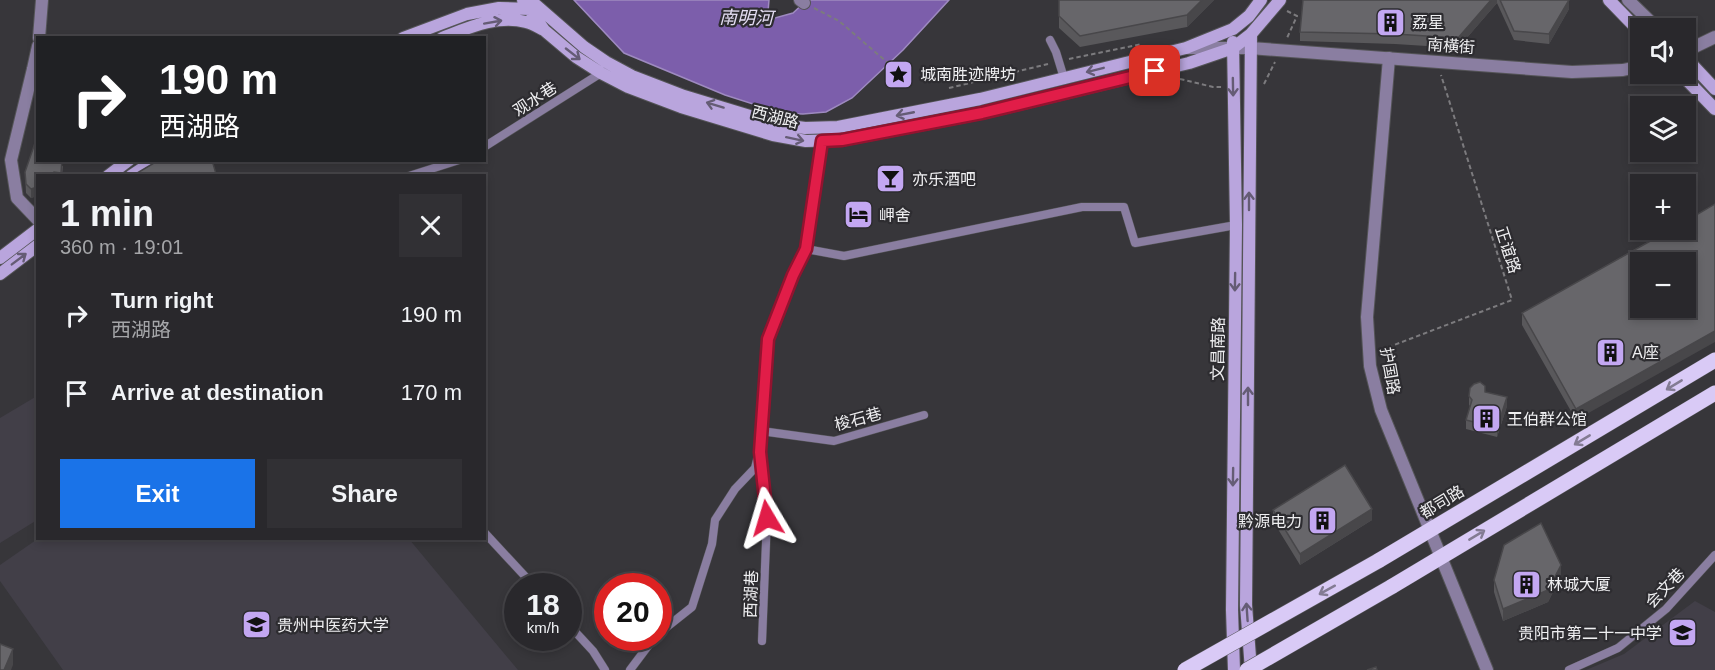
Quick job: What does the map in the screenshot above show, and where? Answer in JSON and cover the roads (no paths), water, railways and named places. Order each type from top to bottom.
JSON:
[{"type":"main road","name":"西湖路","points":[[528,3],[555,21],[584,47],[632,76],[684,96],[776,124],[806,128],[838,127],[980,99],[1186,48],[1233,29],[1249,16],[1261,0]]},
{"type":"main road","name":"西湖路","points":[[528,3],[544,30],[576,57],[628,87],[681,107],[773,135],[806,141],[822,141],[842,140],[982,113],[1189,63],[1233,48],[1251,34],[1280,0]]},
{"type":"main road","points":[[1609,0],[1630,22]]},
{"type":"main road","points":[[408,36],[467,14],[528,3]]},
{"type":"main road","points":[[447,36],[499,20],[526,22],[544,30]]},
{"type":"main road","name":"文昌南路","points":[[1233,29],[1236,225],[1232,610],[1234,670]]},
{"type":"main road","name":"文昌南路","points":[[1249,670],[1246,605],[1251,34]]},
{"type":"main road","points":[[1696,69],[1715,89]]},
{"type":"main road","points":[[1691,84],[1715,109]]},
{"type":"main road","points":[[111,174],[126,162]]},
{"type":"main road","points":[[134,174],[152,162]]},
{"type":"main road","points":[[0,258],[36,231]]},
{"type":"main road","points":[[0,273],[36,246]]},
{"type":"main road","name":"都司路","points":[[1185,670],[1378,561],[1715,360]]},
{"type":"main road","points":[[1249,670],[1715,393]]},
{"type":"street","points":[[39,36],[42,0]]},
{"type":"street","points":[[1628,0],[1647,18]]},
{"type":"street","points":[[1696,46],[1715,37]]},
{"type":"street","name":"南横街","points":[[1186,48],[1250,48],[1572,72],[1630,68]]},
{"type":"street","points":[[36,55],[11,160],[17,198],[36,218]]},
{"type":"street","name":"护国路","points":[[1389,58],[1367,317],[1370,366],[1381,410],[1487,670]]},
{"type":"lane","points":[[1050,40],[1064,78]]},
{"type":"lane","name":"观水巷","points":[[486,146],[601,73]]},
{"type":"lane","name":"西湖巷","points":[[762,641],[767,518],[760,452],[768,339],[793,275],[806,249],[822,141],[827,127]]},
{"type":"lane","points":[[414,174],[453,162]]},
{"type":"lane","points":[[806,249],[844,256],[1082,207],[1124,207],[1135,243],[1236,225]]},
{"type":"lane","name":"梭石巷","points":[[761,431],[834,441],[924,415]]},
{"type":"lane","points":[[672,623],[692,607],[712,544],[715,520],[735,489],[755,468],[760,452]]},
{"type":"lane","points":[[486,534],[522,573]]},
{"type":"lane","name":"会文巷","points":[[1569,670],[1618,648],[1666,609],[1715,555]]},
{"type":"lane","points":[[582,639],[605,670]]},
{"type":"lane","points":[[630,670],[644,651]]},
{"type":"water","name":"南明河","points":[[574,0],[769,0],[768,12],[775,18],[793,13],[807,0],[949,0],[903,50],[852,98],[826,112],[803,114],[781,113],[725,95],[624,53]]},
{"type":"place","name":"荔星","points":[[1391,22]]},
{"type":"place","name":"城南胜迹牌坊","points":[[899,74]]},
{"type":"place","name":"亦乐酒吧","points":[[891,179]]},
{"type":"place","name":"岬舍","points":[[858,215]]},
{"type":"place","name":"A座","points":[[1611,352]]},
{"type":"place","name":"王伯群公馆","points":[[1486,419]]},
{"type":"place","name":"黔源电力","points":[[1323,521]]},
{"type":"place","name":"林城大厦","points":[[1526,584]]},
{"type":"place","name":"贵州中医药大学","points":[[256,625]]},
{"type":"place","name":"贵阳市第二十一中学","points":[[1683,633]]}]
